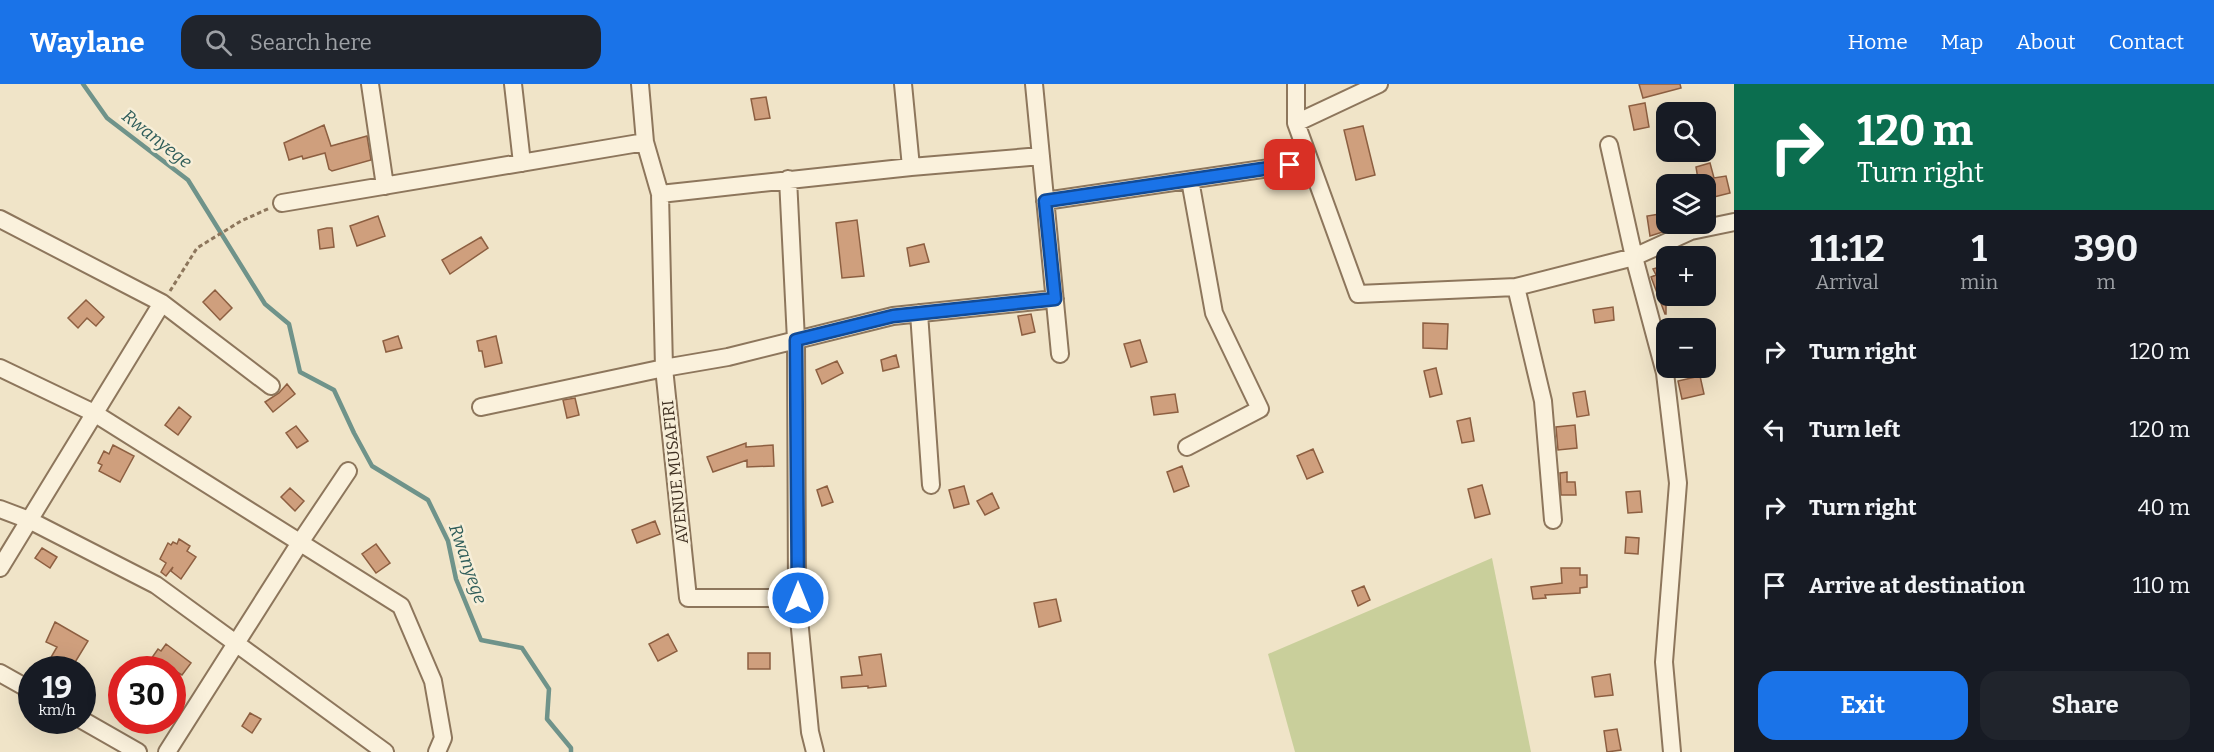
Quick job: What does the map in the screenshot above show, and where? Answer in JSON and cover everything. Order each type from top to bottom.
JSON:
[{"type":"street","points":[[370,84],[385,186]]},
{"type":"street","points":[[513,84],[522,163]]},
{"type":"street","name":"AVENUE MUSAFIRI","points":[[640,84],[645,142],[660,194],[664,368],[688,598],[798,598]]},
{"type":"street","points":[[903,84],[911,167]]},
{"type":"street","points":[[1034,84],[1060,354]]},
{"type":"street","points":[[1296,84],[1296,123],[1358,294],[1516,287],[1634,257],[1691,231],[1734,222]]},
{"type":"street","points":[[1296,123],[1379,84]]},
{"type":"street","points":[[282,203],[645,142]]},
{"type":"street","points":[[1609,146],[1634,257],[1665,373],[1678,483],[1664,663],[1672,752]]},
{"type":"street","points":[[660,194],[788,179],[1041,156]]},
{"type":"street","points":[[1045,201],[1310,162]]},
{"type":"street","points":[[788,179],[796,340],[798,598],[810,732],[815,752]]},
{"type":"street","points":[[1187,447],[1260,409],[1214,313],[1190,180]]},
{"type":"street","points":[[0,219],[162,303],[271,386]]},
{"type":"street","points":[[1516,287],[1543,401],[1553,520]]},
{"type":"street","points":[[480,407],[664,368],[728,357],[893,316],[1055,299]]},
{"type":"street","points":[[0,568],[162,303]]},
{"type":"street","points":[[919,313],[931,485]]},
{"type":"street","points":[[0,368],[94,413],[301,541],[401,606],[433,681],[443,738],[437,752]]},
{"type":"street","points":[[167,752],[348,471]]},
{"type":"street","points":[[0,509],[29,520],[156,585],[386,752]]},
{"type":"street","points":[[0,673],[18,683]]},
{"type":"street","points":[[96,728],[138,752]]},
{"type":"path","points":[[162,303],[197,248],[241,221],[282,203]]},
{"type":"green space","points":[[1492,558],[1531,752],[1295,752],[1268,654]]},
{"type":"building","points":[[1639,84],[1680,84],[1681,88],[1643,98]]},
{"type":"building","points":[[766,97],[770,118],[755,120],[751,99]]},
{"type":"building","points":[[1645,103],[1649,127],[1634,130],[1629,106]]},
{"type":"building","points":[[324,125],[331,146],[367,136],[371,160],[332,171],[329,169],[325,153],[289,160],[284,143]]},
{"type":"building","points":[[1363,126],[1375,175],[1356,180],[1344,130]]},
{"type":"building","points":[[1710,163],[1713,174],[1697,174],[1696,167]]},
{"type":"building","points":[[1726,176],[1730,193],[1716,196],[1716,178]]},
{"type":"building","points":[[1656,215],[1656,234],[1650,236],[1647,216]]},
{"type":"building","points":[[378,216],[385,236],[357,246],[350,226]]},
{"type":"building","points":[[857,220],[864,276],[842,278],[836,223]]},
{"type":"building","points":[[332,228],[334,247],[320,249],[318,230]]},
{"type":"building","points":[[481,237],[488,248],[450,274],[442,260]]},
{"type":"building","points":[[924,244],[929,262],[910,266],[907,248]]},
{"type":"building","points":[[1656,275],[1656,290],[1651,277]]},
{"type":"building","points":[[215,290],[232,308],[220,320],[203,302]]},
{"type":"building","points":[[86,300],[104,317],[96,326],[87,318],[78,328],[68,318]]},
{"type":"building","points":[[1613,307],[1614,320],[1595,323],[1593,310]]},
{"type":"building","points":[[1031,314],[1035,332],[1022,335],[1018,316]]},
{"type":"building","points":[[1423,323],[1448,324],[1447,349],[1423,348]]},
{"type":"building","points":[[398,336],[402,348],[386,352],[383,341]]},
{"type":"building","points":[[496,336],[502,363],[485,367],[482,351],[479,351],[477,341]]},
{"type":"building","points":[[1140,340],[1147,362],[1131,367],[1124,344]]},
{"type":"building","points":[[896,355],[899,367],[883,371],[881,360]]},
{"type":"building","points":[[837,361],[843,373],[822,384],[816,370]]},
{"type":"building","points":[[1436,368],[1442,394],[1430,397],[1424,371]]},
{"type":"building","points":[[1700,378],[1704,394],[1682,399],[1678,381]]},
{"type":"building","points":[[287,384],[295,394],[273,412],[265,402],[279,393]]},
{"type":"building","points":[[1585,391],[1589,415],[1577,417],[1573,393]]},
{"type":"building","points":[[1175,394],[1178,412],[1154,415],[1151,397]]},
{"type":"building","points":[[575,398],[579,415],[567,418],[563,400]]},
{"type":"building","points":[[179,407],[191,417],[178,435],[165,425]]},
{"type":"building","points":[[1470,418],[1474,441],[1462,443],[1457,421]]},
{"type":"building","points":[[1575,425],[1577,448],[1558,450],[1556,427]]},
{"type":"building","points":[[296,426],[308,441],[297,448],[286,433]]},
{"type":"building","points":[[746,443],[746,447],[773,445],[774,466],[747,467],[747,460],[713,472],[707,457]]},
{"type":"building","points":[[113,445],[134,456],[120,482],[99,471],[102,465],[98,463],[104,451],[109,454]]},
{"type":"building","points":[[1313,449],[1323,472],[1307,479],[1297,456]]},
{"type":"building","points":[[1182,466],[1189,486],[1174,492],[1167,472]]},
{"type":"building","points":[[1567,472],[1567,482],[1575,482],[1576,495],[1561,495],[1560,473]]},
{"type":"building","points":[[1482,485],[1490,514],[1475,518],[1468,489]]},
{"type":"building","points":[[827,486],[833,502],[822,506],[817,490]]},
{"type":"building","points":[[964,486],[969,504],[954,508],[949,490]]},
{"type":"building","points":[[290,488],[304,501],[295,511],[281,497]]},
{"type":"building","points":[[1640,491],[1642,512],[1628,513],[1626,492]]},
{"type":"building","points":[[992,493],[999,508],[985,515],[977,501]]},
{"type":"building","points":[[655,521],[660,534],[637,543],[632,530]]},
{"type":"building","points":[[1626,537],[1639,538],[1638,554],[1625,553]]},
{"type":"building","points":[[179,539],[190,546],[187,551],[196,557],[181,579],[171,571],[173,567],[166,576],[161,572],[166,563],[160,559],[168,543],[177,544]]},
{"type":"building","points":[[376,544],[390,563],[376,573],[362,554]]},
{"type":"building","points":[[42,548],[57,557],[50,568],[35,558]]},
{"type":"building","points":[[1561,568],[1580,568],[1580,575],[1587,575],[1587,587],[1580,588],[1580,593],[1545,595],[1546,598],[1533,599],[1531,587],[1562,583]]},
{"type":"building","points":[[1364,586],[1370,600],[1358,606],[1352,591]]},
{"type":"building","points":[[1056,599],[1061,621],[1039,627],[1034,603]]},
{"type":"building","points":[[55,622],[88,641],[79,656],[52,656],[57,647],[46,642]]},
{"type":"building","points":[[668,634],[677,651],[658,661],[649,644]]},
{"type":"building","points":[[166,644],[182,656],[153,656],[158,649],[161,651]]},
{"type":"building","points":[[748,653],[770,653],[770,669],[748,669]]},
{"type":"building","points":[[881,654],[886,686],[842,688],[841,677],[862,675],[859,657]]},
{"type":"building","points":[[186,659],[191,663],[186,670]]},
{"type":"building","points":[[1610,674],[1613,695],[1595,697],[1592,677]]},
{"type":"building","points":[[250,713],[261,719],[252,733],[242,726]]},
{"type":"building","points":[[1617,729],[1621,750],[1607,752],[1604,731]]},
{"type":"waterway","name":"Rwanyege","points":[[83,84],[107,118],[188,180],[265,304],[289,324],[300,372],[334,390],[372,466],[428,500],[448,541],[456,579],[481,640],[522,648],[549,689],[547,719],[571,748],[571,752]]},
{"type":"route","points":[[798,598],[796,340],[893,316],[1055,299],[1045,201],[1290,165]]}]
